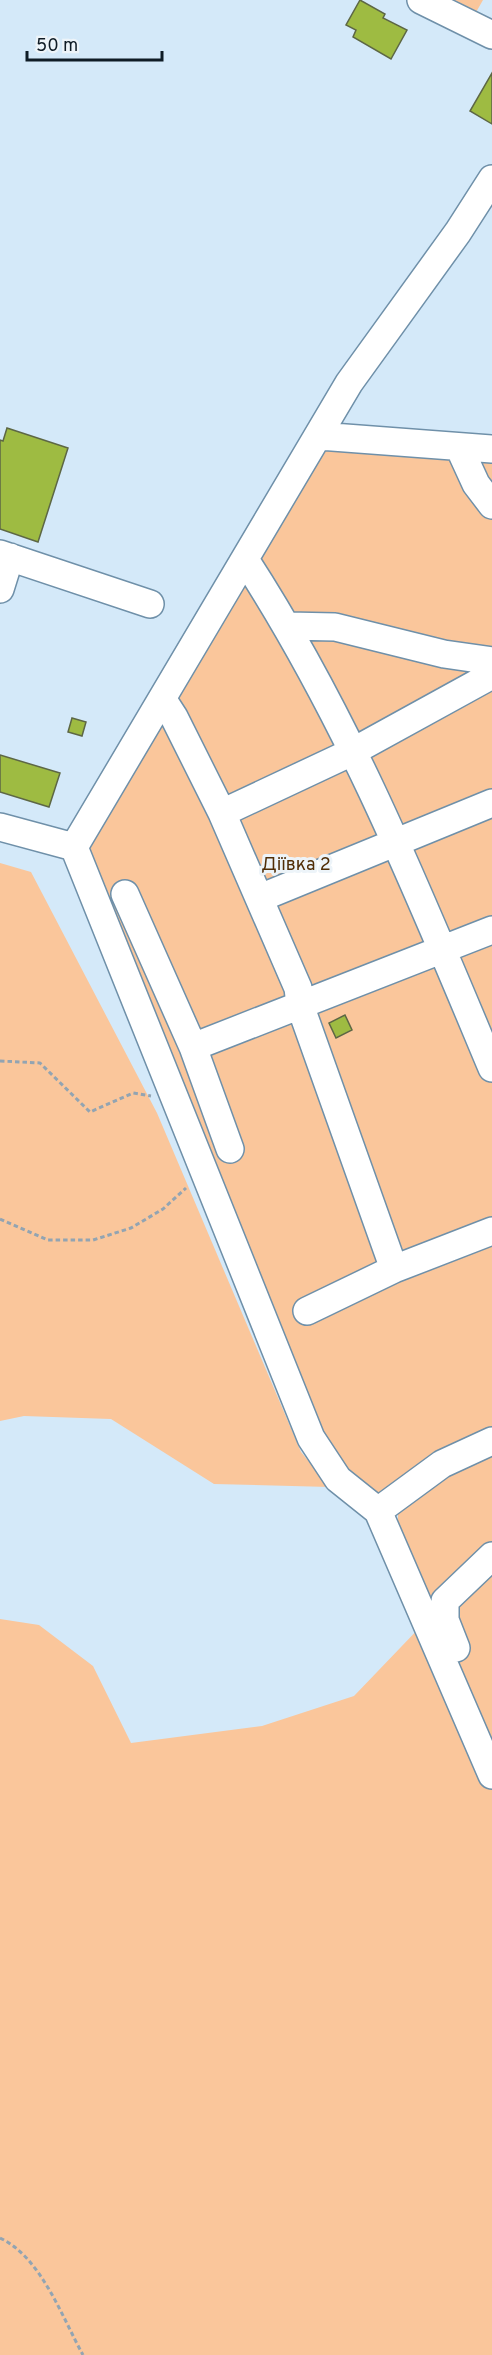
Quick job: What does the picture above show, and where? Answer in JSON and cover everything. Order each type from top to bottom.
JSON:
[{"type":"street","points":[[421,0],[492,35]]},
{"type":"street","points":[[74,847],[246,561],[349,383],[458,232],[492,179]]},
{"type":"street","points":[[319,436],[492,449]]},
{"type":"street","points":[[459,447],[476,484],[492,504]]},
{"type":"street","points":[[0,589],[5,556],[150,604]]},
{"type":"street","points":[[246,561],[288,626],[397,841],[492,1068]]},
{"type":"street","points":[[288,626],[335,627],[444,654],[492,661]]},
{"type":"street","points":[[222,813],[352,753],[492,675]]},
{"type":"street","points":[[163,700],[174,717],[222,813],[298,988],[300,1005],[394,1269]]},
{"type":"street","points":[[260,898],[492,803]]},
{"type":"street","points":[[0,827],[74,847]]},
{"type":"street","points":[[74,847],[177,1099],[311,1438],[338,1479],[378,1510],[492,1775]]},
{"type":"street","points":[[124,894],[193,1047],[230,1149]]},
{"type":"street","points":[[193,1047],[492,930]]},
{"type":"street","points":[[307,1311],[394,1269],[492,1231]]},
{"type":"street","points":[[378,1510],[442,1464],[492,1441]]},
{"type":"street","points":[[492,1556],[445,1601],[445,1620],[492,1738]]},
{"type":"path","points":[[0,1061],[40,1063],[90,1112],[133,1093],[177,1099]]},
{"type":"path","points":[[0,1219],[48,1240],[93,1240],[131,1228],[163,1209],[205,1171]]},
{"type":"path","points":[[0,2238],[11,2243],[34,2265],[83,2355]]},
{"type":"green space","points":[[435,0],[483,0],[471,21]]},
{"type":"green space","name":"Діївка 2","points":[[337,425],[492,438],[492,1766],[398,1533],[398,1510],[353,1485],[319,1436],[83,859],[93,823]]},
{"type":"green space","points":[[0,863],[31,872],[157,1113],[301,1452],[330,1487],[214,1484],[111,1419],[24,1416],[0,1421]]},
{"type":"green space","points":[[0,1619],[39,1625],[93,1666],[131,1743],[262,1726],[354,1696],[424,1623],[492,1788],[492,2355],[0,2355]]},
{"type":"building","points":[[360,0],[385,14],[383,18],[407,30],[391,59],[353,37],[356,30],[346,25]]},
{"type":"building","points":[[492,73],[492,124],[470,111]]},
{"type":"building","points":[[7,428],[68,448],[38,542],[0,529],[0,440],[3,441]]},
{"type":"building","points":[[72,718],[86,722],[82,736],[68,732]]},
{"type":"building","points":[[0,755],[60,773],[49,807],[0,792]]},
{"type":"building","points":[[345,1015],[352,1030],[336,1038],[329,1023]]}]
